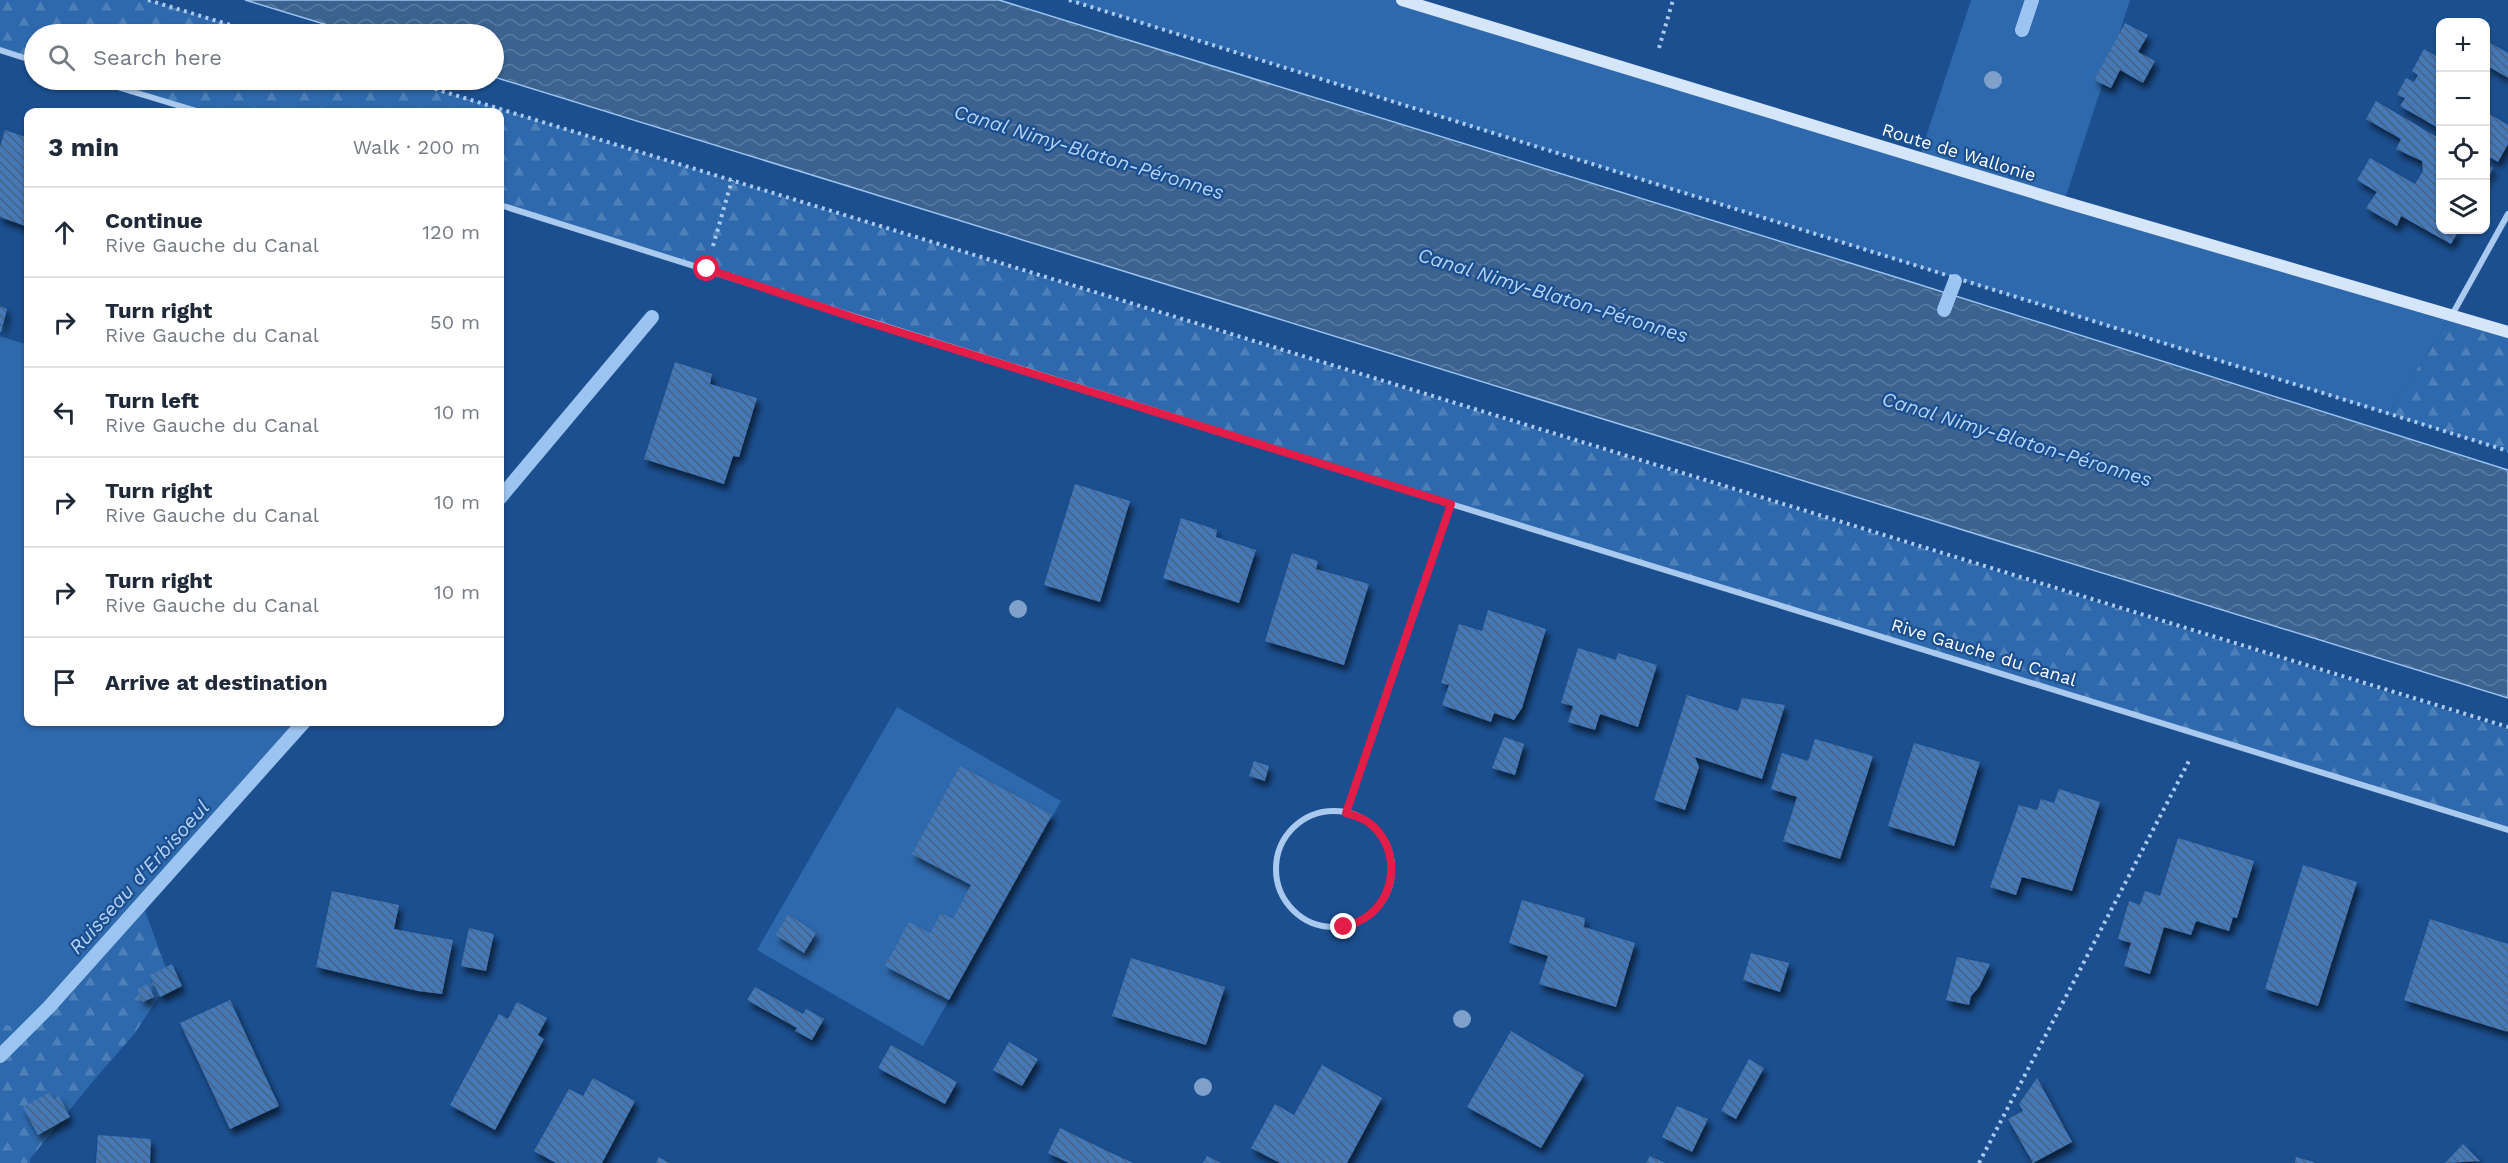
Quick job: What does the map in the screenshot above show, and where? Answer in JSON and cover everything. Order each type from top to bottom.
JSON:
[{"type":"main road","name":"Route de Wallonie","points":[[1402,0],[2064,202],[2508,332]]},
{"type":"street","points":[[0,50],[24,58]]},
{"type":"street","points":[[127,90],[187,108]]},
{"type":"street","name":"Rive Gauche du Canal","points":[[504,206],[1451,504],[2508,830]]},
{"type":"street","points":[[2452,315],[2508,214]]},
{"type":"street","points":[[1346,813],[1451,504]]},
{"type":"street","points":[[1328,812],[1346,813],[1367,821],[1383,838],[1392,859],[1391,882],[1382,903],[1365,919],[1344,927],[1321,926],[1301,917],[1286,902],[1278,883],[1276,862],[1283,842],[1294,827],[1310,817],[1328,812]]},
{"type":"path","points":[[148,0],[227,24]]},
{"type":"path","points":[[1069,0],[2508,451]]},
{"type":"path","points":[[1651,76],[1673,0]]},
{"type":"path","points":[[439,90],[497,108]]},
{"type":"path","points":[[504,110],[2508,727]]},
{"type":"path","points":[[707,269],[732,180]]},
{"type":"path","points":[[1979,1163],[2202,735]]},
{"type":"green space","points":[[0,0],[148,0],[227,24],[24,24],[24,58],[0,50]]},
{"type":"green space","points":[[1069,0],[1402,0],[1919,158],[1971,0],[2130,0],[2064,202],[2452,315],[2388,414]]},
{"type":"green space","points":[[127,90],[438,90],[497,108],[187,108]]},
{"type":"green space","points":[[504,110],[2508,729],[2508,830],[1451,504],[504,206]]},
{"type":"green space","points":[[2452,315],[2508,332],[2508,451],[2388,414]]},
{"type":"green space","points":[[0,336],[24,344],[24,726],[300,726],[25,1031],[0,1023]]},
{"type":"green space","points":[[897,707],[1061,801],[923,1046],[757,950]]},
{"type":"green space","points":[[142,903],[170,979],[135,1033],[30,1159],[30,1163],[0,1163],[0,1023],[25,1030]]},
{"type":"water","name":"Canal Nimy-Blaton-Péronnes","points":[[245,0],[999,0],[1889,275],[2508,470],[2508,698],[504,80],[504,24],[324,24]]},
{"type":"building","points":[[2125,23],[2148,35],[2138,52],[2155,61],[2143,83],[2120,70],[2111,88],[2094,80]]},
{"type":"building","points":[[2490,43],[2508,53],[2508,78],[2490,67]]},
{"type":"building","points":[[2424,49],[2436,56],[2436,127],[2400,106],[2405,98],[2397,95],[2406,78],[2414,82],[2418,75],[2412,71]]},
{"type":"building","points":[[2376,101],[2436,137],[2436,234],[2457,234],[2451,244],[2401,216],[2397,226],[2366,208],[2377,192],[2357,180],[2370,158],[2415,184],[2423,171],[2422,161],[2396,149],[2401,139],[2366,119]]},
{"type":"building","points":[[2490,114],[2508,125],[2508,144],[2498,162],[2490,157]]},
{"type":"building","points":[[5,130],[24,137],[24,226],[0,217],[0,147]]},
{"type":"building","points":[[0,306],[7,309],[1,332],[0,332]]},
{"type":"building","points":[[675,362],[712,374],[710,384],[757,398],[739,457],[733,456],[724,484],[644,459]]},
{"type":"building","points":[[1075,484],[1130,501],[1100,602],[1044,585]]},
{"type":"building","points":[[1181,518],[1217,530],[1216,537],[1256,550],[1239,603],[1163,578]]},
{"type":"building","points":[[1292,553],[1318,561],[1316,569],[1369,584],[1344,665],[1265,641]]},
{"type":"building","points":[[1488,610],[1546,629],[1522,708],[1514,720],[1494,713],[1491,722],[1442,705],[1449,685],[1441,683],[1459,624],[1482,631]]},
{"type":"building","points":[[1578,648],[1616,660],[1618,653],[1657,665],[1638,727],[1600,714],[1595,730],[1568,722],[1573,706],[1561,703]]},
{"type":"building","points":[[1687,695],[1738,711],[1742,698],[1785,705],[1762,779],[1695,757],[1699,767],[1685,810],[1654,800]]},
{"type":"building","points":[[1504,737],[1524,744],[1515,775],[1492,768]]},
{"type":"building","points":[[1815,739],[1873,756],[1840,859],[1783,841],[1797,797],[1771,789],[1782,753],[1808,761]]},
{"type":"building","points":[[1914,743],[1980,762],[1954,846],[1888,826]]},
{"type":"building","points":[[1254,761],[1269,766],[1265,781],[1249,776]]},
{"type":"building","points":[[960,766],[1052,815],[949,1000],[885,966],[909,922],[930,933],[941,913],[953,919],[971,885],[912,854]]},
{"type":"building","points":[[2059,789],[2100,802],[2072,891],[2022,877],[2016,895],[1990,887],[2019,805],[2037,810],[2041,799],[2054,803]]},
{"type":"building","points":[[2178,838],[2254,861],[2237,918],[2233,917],[2229,931],[2196,921],[2191,935],[2164,927],[2150,974],[2124,966],[2131,943],[2118,939],[2129,901],[2140,905],[2145,891],[2160,896]]},
{"type":"building","points":[[2303,865],[2357,882],[2318,1006],[2265,989]]},
{"type":"building","points":[[332,891],[399,905],[394,929],[453,940],[442,994],[418,991],[316,967]]},
{"type":"building","points":[[1522,900],[1585,918],[1584,927],[1635,943],[1616,1007],[1539,984],[1548,956],[1509,943]]},
{"type":"building","points":[[788,914],[816,933],[804,953],[776,935]]},
{"type":"building","points":[[2430,919],[2508,944],[2508,1032],[2404,1000]]},
{"type":"building","points":[[469,928],[494,934],[486,971],[461,966]]},
{"type":"building","points":[[1751,953],[1789,963],[1780,992],[1743,980]]},
{"type":"building","points":[[1957,957],[1990,964],[1979,987],[1971,996],[1969,1005],[1946,1000]]},
{"type":"building","points":[[1131,958],[1225,987],[1206,1045],[1112,1016]]},
{"type":"building","points":[[172,964],[182,986],[160,997],[150,975]]},
{"type":"building","points":[[148,984],[154,997],[143,1002],[137,989]]},
{"type":"building","points":[[755,987],[803,1014],[806,1009],[824,1019],[812,1040],[795,1031],[797,1028],[747,1000]]},
{"type":"building","points":[[230,1000],[279,1106],[230,1129],[180,1023]]},
{"type":"building","points":[[517,1002],[547,1018],[538,1035],[544,1039],[495,1130],[450,1105],[499,1014],[508,1019]]},
{"type":"building","points":[[1511,1031],[1584,1075],[1541,1148],[1467,1107]]},
{"type":"building","points":[[1009,1042],[1038,1059],[1022,1086],[993,1070]]},
{"type":"building","points":[[891,1045],[957,1082],[945,1104],[878,1068]]},
{"type":"building","points":[[1749,1059],[1764,1068],[1736,1119],[1721,1111]]},
{"type":"building","points":[[1322,1065],[1382,1098],[1347,1163],[1280,1163],[1251,1148],[1275,1104],[1294,1115]]},
{"type":"building","points":[[593,1078],[635,1101],[602,1163],[556,1163],[534,1151],[569,1089],[583,1096]]},
{"type":"building","points":[[2037,1078],[2072,1142],[2033,1163],[2008,1119],[2023,1111],[2019,1104]]},
{"type":"building","points":[[50,1092],[54,1099],[59,1096],[70,1117],[38,1135],[23,1107]]},
{"type":"building","points":[[1677,1106],[1708,1119],[1692,1152],[1662,1137]]},
{"type":"building","points":[[1060,1128],[1133,1163],[1069,1163],[1048,1153]]},
{"type":"building","points":[[98,1135],[151,1139],[150,1163],[96,1163]]},
{"type":"building","points":[[2463,1144],[2480,1161],[2445,1163]]},
{"type":"building","points":[[1207,1156],[1221,1163],[1203,1163]]},
{"type":"building","points":[[1650,1156],[1665,1163],[1646,1163]]},
{"type":"building","points":[[2296,1157],[2314,1162],[2314,1163],[2295,1163]]},
{"type":"building","points":[[660,1158],[670,1163],[656,1163]]},
{"type":"waterway","points":[[2022,30],[2032,0]]},
{"type":"waterway","points":[[1944,310],[1955,281]]},
{"type":"waterway","name":"Ruisseau d'Erbisoeul","points":[[504,493],[652,317]]},
{"type":"waterway","name":"Ruisseau d'Erbisoeul","points":[[0,1056],[49,1007],[300,726]]},
{"type":"route","points":[[707,269],[864,321],[1451,504],[1346,813],[1367,821],[1383,838],[1392,859],[1391,882],[1382,903],[1365,919],[1344,927]]}]
